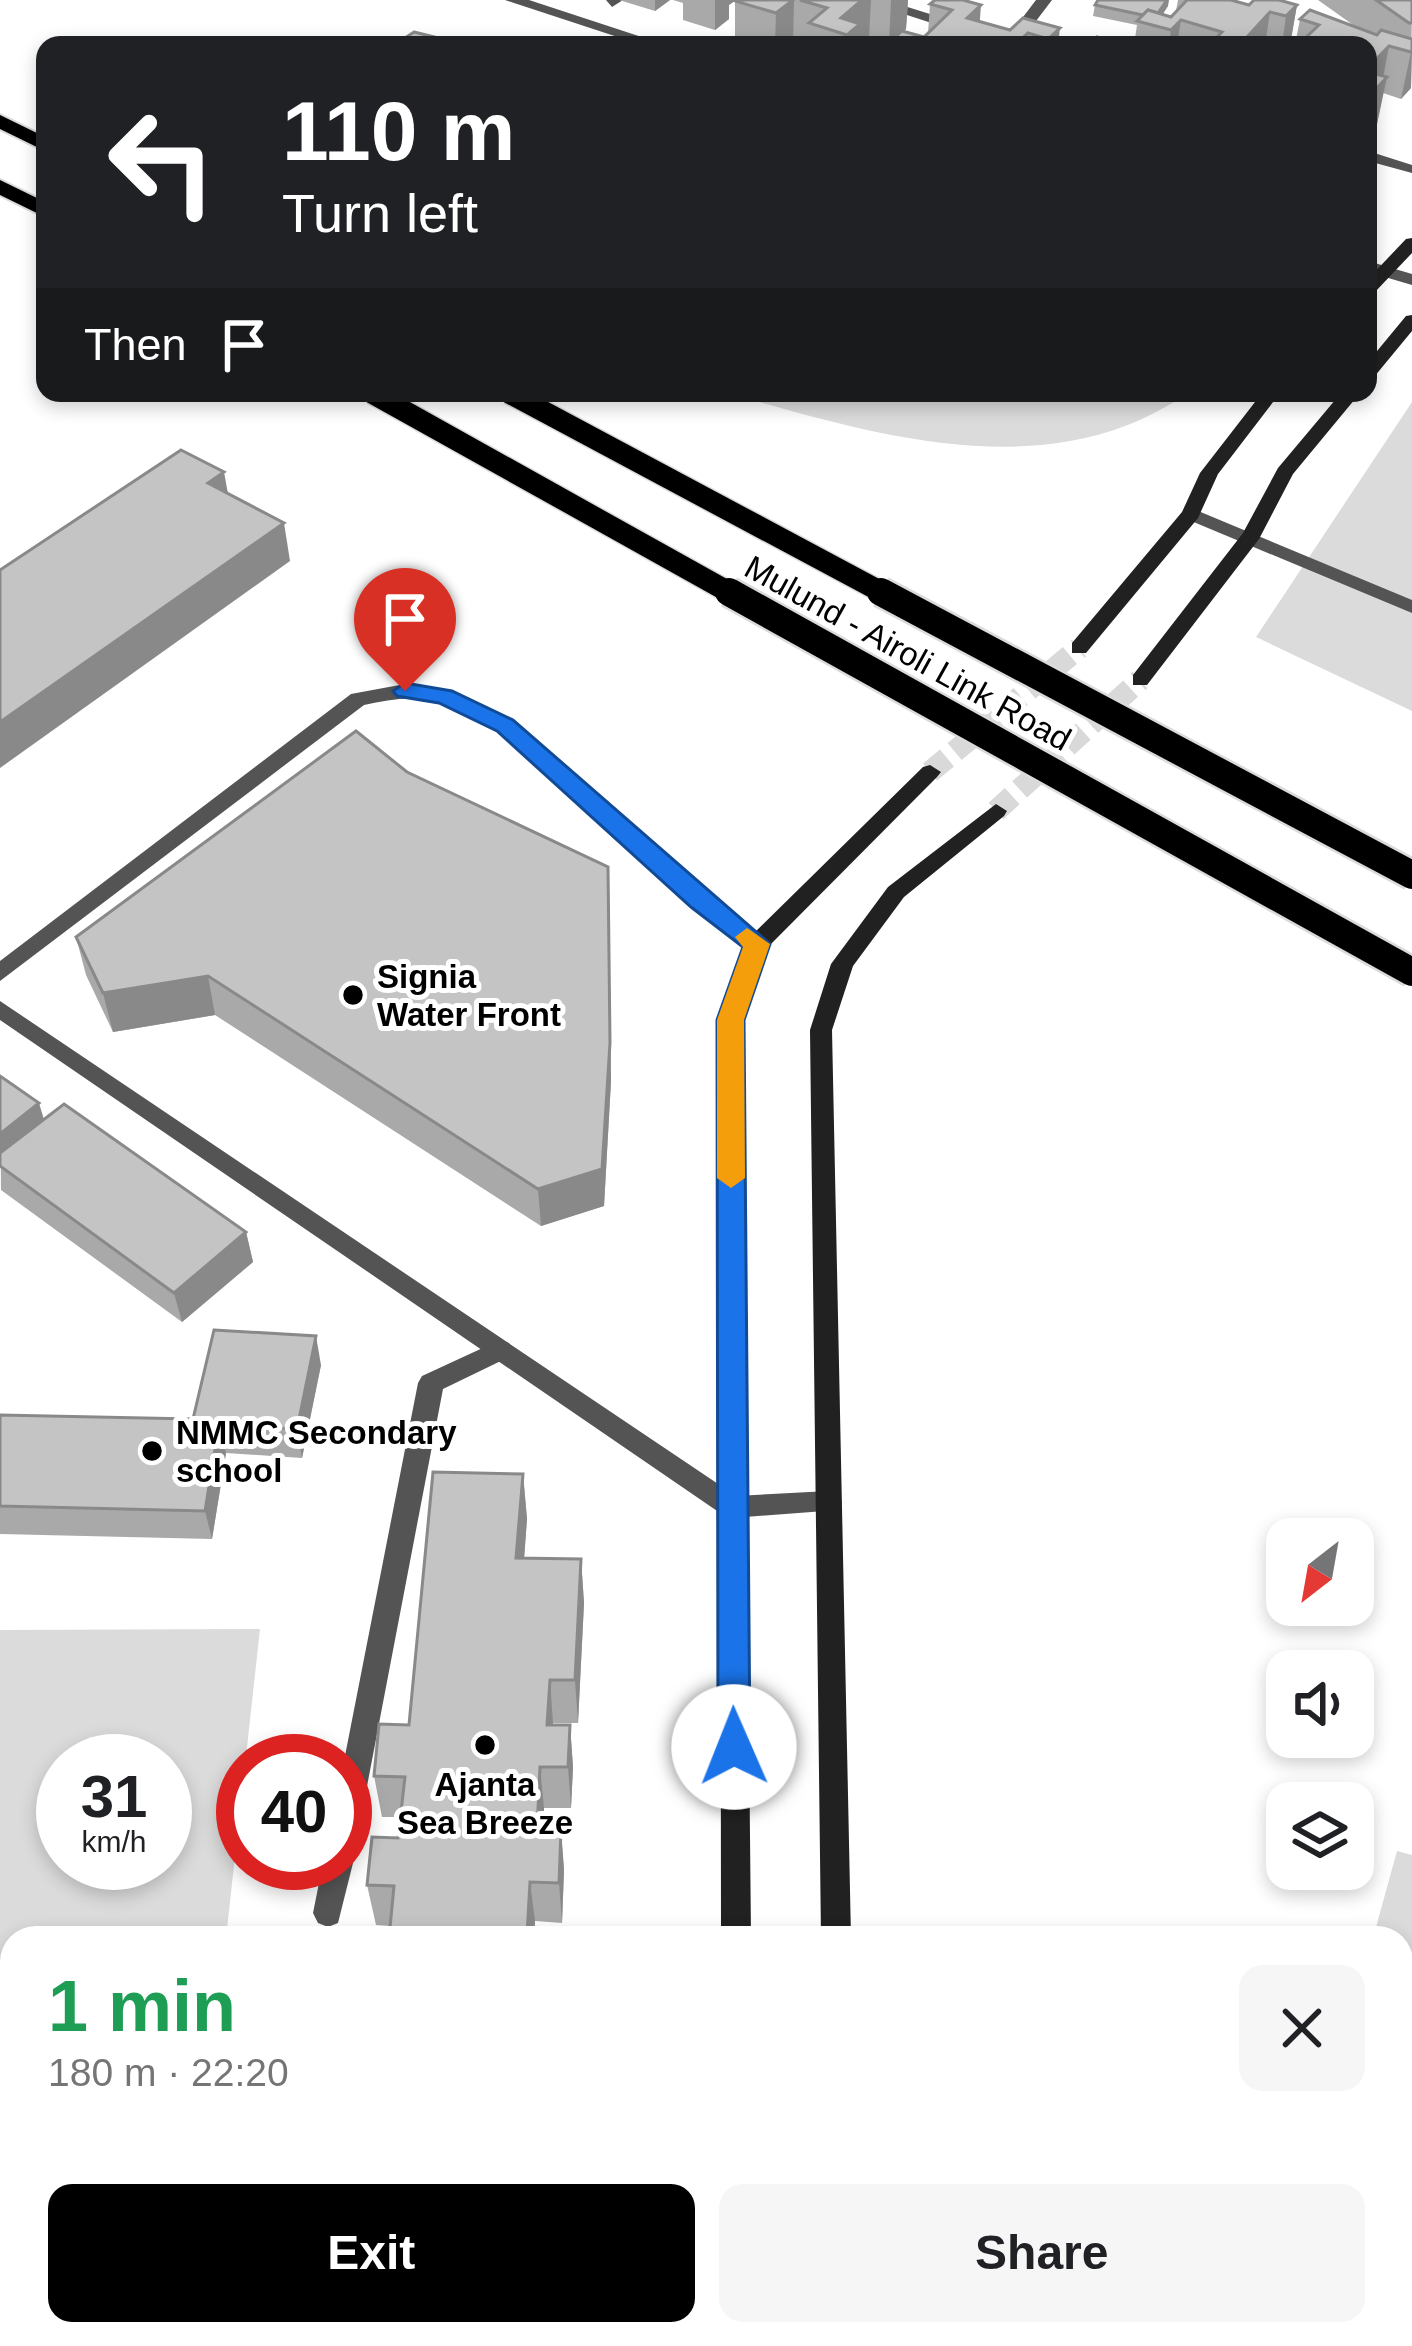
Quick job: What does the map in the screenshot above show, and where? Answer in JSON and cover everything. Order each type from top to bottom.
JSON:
[{"type":"main road","points":[[0,121],[36,140]]},
{"type":"main road","points":[[0,186],[36,207]]},
{"type":"main road","name":"Mulund - Airoli Link Road","points":[[388,402],[1412,972]]},
{"type":"main road","name":"Mulund - Airoli Link Road","points":[[526,402],[1412,875]]},
{"type":"street","points":[[513,0],[629,36]]},
{"type":"street","points":[[869,0],[986,36]]},
{"type":"street","points":[[1018,36],[1044,0]]},
{"type":"street","points":[[1377,159],[1409,169]]},
{"type":"street","points":[[1377,268],[1412,243]]},
{"type":"street","points":[[1377,268],[1412,280]]},
{"type":"street","points":[[1377,362],[1412,320]]},
{"type":"street","points":[[1079,648],[1191,514],[1209,473],[1264,402]]},
{"type":"street","points":[[1140,680],[1250,538],[1285,472],[1343,402]]},
{"type":"street","points":[[1191,514],[1412,608]]},
{"type":"street","points":[[0,974],[358,699],[405,691],[444,696],[505,726],[700,901],[757,944]]},
{"type":"street","points":[[736,1926],[730,1020],[757,944],[930,772]]},
{"type":"street","points":[[836,1926],[821,1030],[842,964],[896,892],[996,811]]},
{"type":"street","points":[[0,1009],[732,1508],[829,1502]]},
{"type":"street","points":[[363,1734],[431,1383],[500,1350]]},
{"type":"street","points":[[328,1913],[333,1890]]},
{"type":"shaded area","points":[[760,402],[1174,402],[1125,426],[1077,440],[1027,446],[926,441]]},
{"type":"shaded area","points":[[1412,402],[1412,711],[1256,637]]},
{"type":"shaded area","points":[[260,1629],[248,1734],[216,1734],[216,1890],[231,1890],[227,1926],[0,1926],[0,1630]]},
{"type":"shaded area","points":[[1397,1851],[1412,1855],[1412,1926],[1376,1926]]},
{"type":"building","points":[[737,0],[793,0],[776,13]]},
{"type":"building","points":[[800,0],[862,0],[841,18],[860,24],[847,35],[809,23],[827,8]]},
{"type":"building","points":[[963,0],[981,5],[967,18],[1010,30],[1023,18],[1060,28],[1051,36],[925,36],[952,10],[930,4]]},
{"type":"building","points":[[1098,0],[1167,0],[1158,13],[1148,10],[1143,15],[1095,5]]},
{"type":"building","points":[[1187,0],[1249,5],[1254,0],[1279,0],[1297,5],[1286,16],[1270,12],[1248,36],[1218,36],[1222,32],[1181,20],[1171,30],[1137,21],[1148,10],[1171,17]]},
{"type":"building","points":[[1376,0],[1412,0],[1412,23],[1409,23]]},
{"type":"building","points":[[1310,10],[1377,35],[1381,30],[1412,39],[1412,51],[1389,46],[1377,59],[1377,36],[1307,36],[1319,25],[1300,19]]},
{"type":"building","points":[[181,450],[224,472],[208,483],[284,523],[0,722],[0,570]]},
{"type":"building","name":"Signia Water Front","points":[[356,731],[407,772],[608,867],[610,1043],[602,1169],[538,1189],[208,976],[103,993],[76,937]]},
{"type":"building","points":[[0,1076],[39,1103],[0,1134]]},
{"type":"building","name":"NMMC Secondary school","points":[[64,1104],[246,1232],[174,1293],[0,1166],[0,1153]]},
{"type":"building","name":"NMMC Secondary school","points":[[214,1330],[316,1336],[297,1429],[219,1424],[205,1511],[0,1506],[0,1415],[193,1419]]},
{"type":"building","name":"Ajanta Sea Breeze","points":[[433,1472],[523,1474],[516,1558],[581,1559],[575,1680],[550,1680],[547,1725],[570,1725],[568,1767],[540,1767],[537,1830],[561,1830],[559,1883],[530,1882],[528,1926],[390,1926],[394,1886],[372,1885],[372,1837],[398,1838],[405,1777],[374,1776],[379,1724],[409,1725]]},
{"type":"tunnel","points":[[930,772],[1079,648]]},
{"type":"tunnel","points":[[996,811],[1140,680]]},
{"type":"slow traffic","points":[[731,1178],[730,1020],[757,944],[747,937]]},
{"type":"place","name":"Signia Water Front","points":[[353,995]]},
{"type":"place","name":"NMMC Secondary school","points":[[152,1451]]},
{"type":"place","name":"Ajanta Sea Breeze","points":[[485,1745]]},
{"type":"route","points":[[405,691],[444,696],[505,726],[700,901],[757,944],[730,1020],[734,1747]]}]
